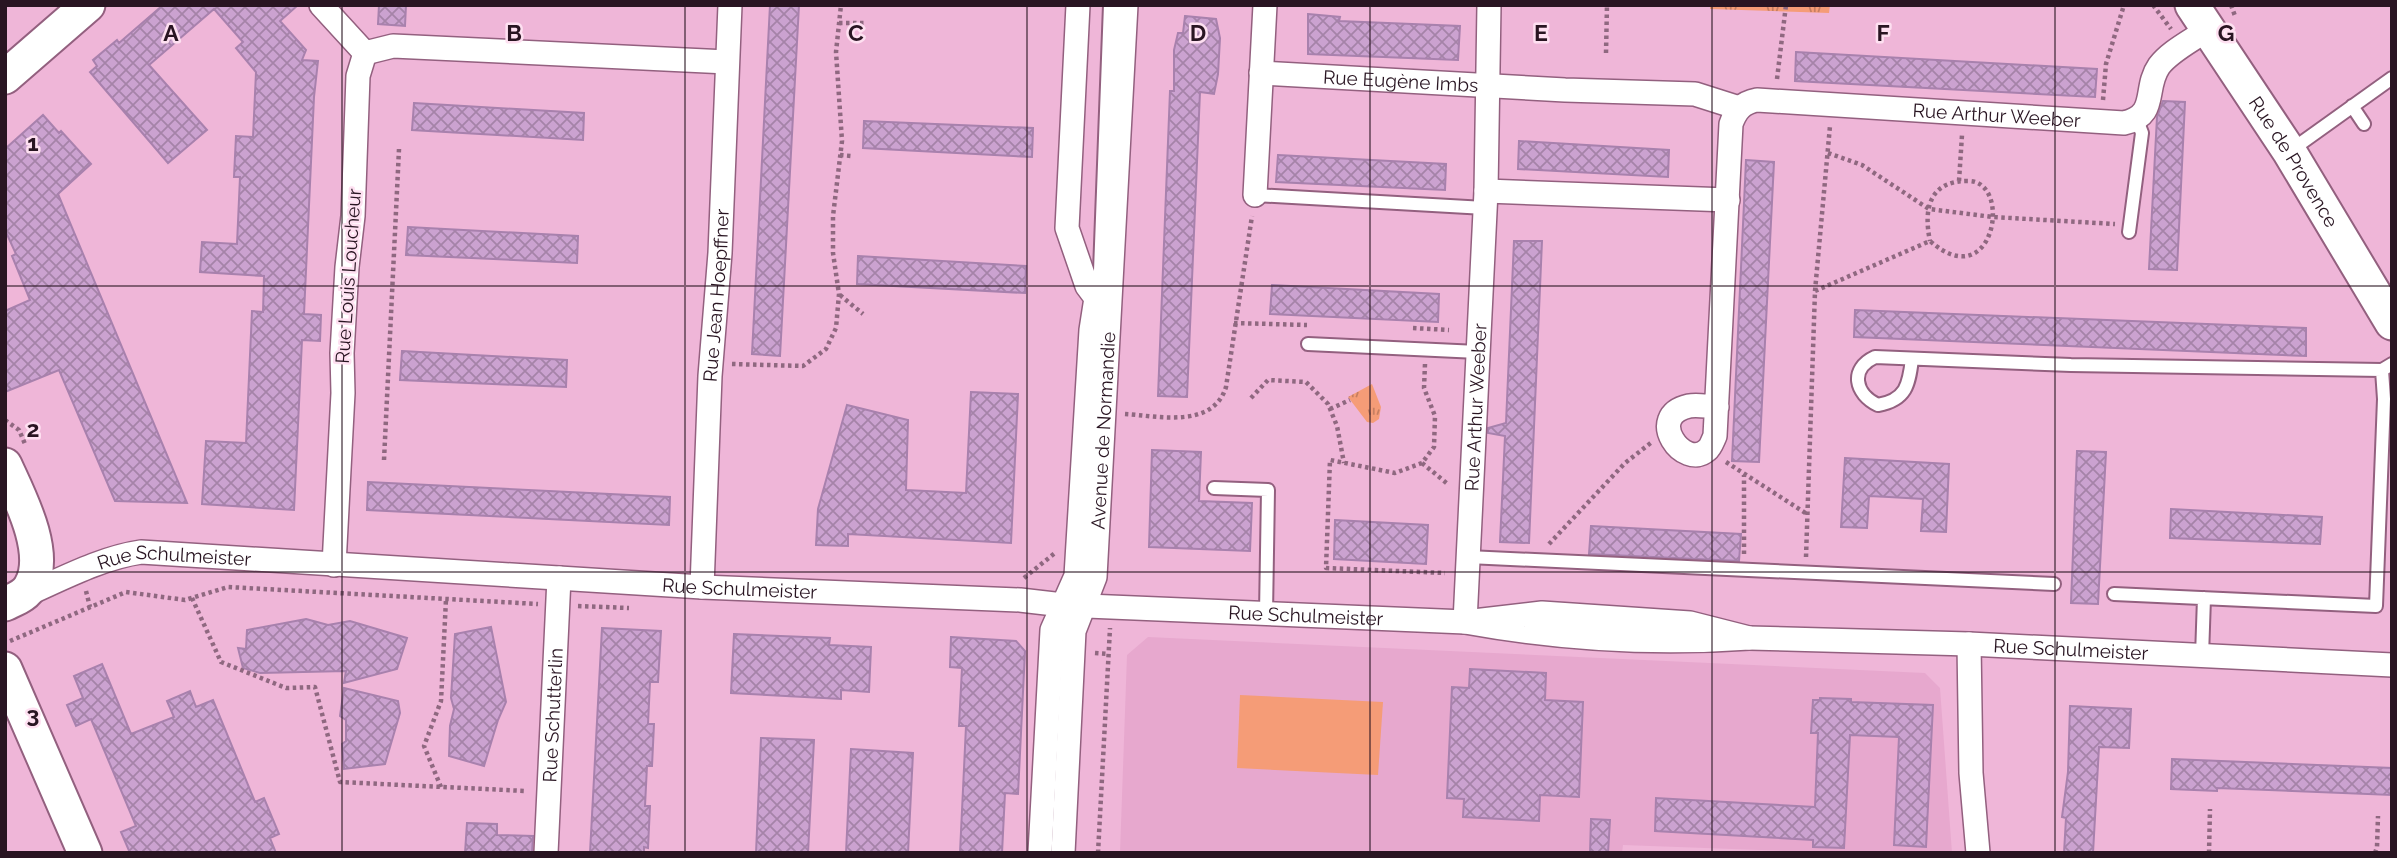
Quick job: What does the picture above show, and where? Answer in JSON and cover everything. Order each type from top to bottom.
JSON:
[{"type":"street","points":[[5,50],[56,5]]},
{"type":"street","points":[[5,77],[88,5]]},
{"type":"street","points":[[321,5],[365,53],[393,46],[727,62]]},
{"type":"street","name":"Rue Jean Hoepffner","points":[[702,587],[710,376],[720,253],[730,5]]},
{"type":"street","points":[[1078,5],[1067,228],[1087,286],[1096,298]]},
{"type":"street","name":"Avenue de Normandie","points":[[1040,853],[1052,630],[1095,577],[1126,5]]},
{"type":"street","points":[[1255,195],[1265,5]]},
{"type":"street","name":"Rue Arthur Weeber","points":[[1465,622],[1486,199],[1489,5]]},
{"type":"street","points":[[2137,120],[2148,107],[2152,82],[2158,68],[2200,17]]},
{"type":"street","name":"Rue de Provence","points":[[2200,17],[2289,151],[2392,323]]},
{"type":"street","name":"Rue Louis Loucheur","points":[[334,565],[343,406],[346,267],[353,216],[358,76],[365,53]]},
{"type":"street","name":"Rue Eugène Imbs","points":[[1261,73],[1539,87]]},
{"type":"street","name":"Rue Arthur Weeber","points":[[1539,87],[1695,94],[1739,108],[1747,102],[1774,101],[2101,122],[2124,123],[2137,120]]},
{"type":"street","points":[[1717,407],[1692,405],[1678,410],[1669,422],[1668,434],[1685,452],[1697,454],[1707,450],[1715,436],[1717,407],[1728,200],[1731,124],[1739,108]]},
{"type":"street","points":[[1486,199],[1728,200]]},
{"type":"street","name":"Avenue de Normandie","points":[[1063,853],[1074,605],[1091,330],[1096,298]]},
{"type":"street","points":[[5,465],[32,533],[38,559],[31,585],[14,600]]},
{"type":"street","name":"Rue Schulmeister","points":[[14,600],[104,561],[141,552],[702,587],[1465,622],[1574,638],[1694,642],[1749,639],[1969,644],[2392,665]]},
{"type":"street","name":"Rue Schutterlin","points":[[546,853],[559,578]]},
{"type":"street","points":[[1969,644],[1971,773],[1978,853]]},
{"type":"street","points":[[5,669],[85,853]]},
{"type":"lane","name":"Avenue de Normandie","points":[[1096,298],[1100,271],[1110,5]]},
{"type":"lane","points":[[2289,151],[2392,78]]},
{"type":"lane","points":[[2352,106],[2364,124]]},
{"type":"lane","points":[[2129,228],[2142,133],[2137,120]]},
{"type":"lane","points":[[1255,195],[1486,199]]},
{"type":"lane","points":[[1308,344],[1478,352]]},
{"type":"lane","points":[[1913,359],[1907,387],[1899,398],[1878,405],[1867,400],[1859,388],[1858,374],[1864,362],[1875,358],[1913,359],[2071,365],[2387,367],[2376,606],[2113,594]]},
{"type":"lane","points":[[1214,488],[1268,490],[1266,614]]},
{"type":"lane","points":[[1468,557],[2054,584]]},
{"type":"lane","points":[[2202,656],[2204,598]]},
{"type":"path","points":[[710,376],[732,377],[732,364],[803,366],[826,349],[836,328],[839,294],[833,253],[833,216],[840,155],[841,102],[836,51],[841,5]]},
{"type":"path","points":[[1606,53],[1607,5]]},
{"type":"path","points":[[1774,101],[1786,5]]},
{"type":"path","points":[[2101,122],[2106,64],[2124,5]]},
{"type":"path","points":[[839,23],[865,23]]},
{"type":"path","points":[[1805,572],[1815,291],[1832,104]]},
{"type":"path","points":[[1959,181],[1964,113]]},
{"type":"path","points":[[384,460],[399,149]]},
{"type":"path","points":[[1828,152],[1862,165],[1929,209],[2129,228]]},
{"type":"path","points":[[840,155],[851,156]]},
{"type":"path","points":[[1959,181],[1976,181],[1986,189],[1993,204],[1993,217],[1983,247],[1976,254],[1962,256],[1940,250],[1930,241],[1927,227],[1929,209],[1932,197],[1941,187],[1959,181]]},
{"type":"path","points":[[1104,412],[1186,418],[1206,411],[1222,400],[1255,195]]},
{"type":"path","points":[[1815,291],[1930,241]]},
{"type":"path","points":[[839,294],[863,313]]},
{"type":"path","points":[[1426,349],[1424,387],[1435,416],[1434,447],[1422,463],[1395,473],[1329,460],[1326,568],[1445,573]]},
{"type":"path","points":[[1251,398],[1268,380],[1306,382],[1328,404],[1337,426],[1344,463]]},
{"type":"path","points":[[1330,409],[1350,400]]},
{"type":"path","points":[[1534,560],[1625,463],[1641,449],[1668,434]]},
{"type":"path","points":[[1707,450],[1808,514]]},
{"type":"path","points":[[1422,463],[1449,485]]},
{"type":"path","points":[[1744,474],[1744,570]]},
{"type":"path","points":[[1023,579],[1063,547]]},
{"type":"path","points":[[192,598],[220,662],[286,688],[315,687],[340,782],[549,792]]},
{"type":"path","points":[[441,787],[424,746],[441,701],[446,599]]},
{"type":"path","points":[[1098,853],[1111,621]]},
{"type":"path","points":[[2208,853],[2210,808]]},
{"type":"path","points":[[2375,853],[2378,816]]},
{"type":"shaded area","points":[[1148,637],[1925,673],[1940,688],[1952,853],[1838,853],[1623,845],[1622,853],[1120,853],[1127,655]]},
{"type":"green space","points":[[1710,5],[1830,5],[1829,13],[1710,9]]},
{"type":"green space","points":[[1372,384],[1381,407],[1379,419],[1373,423],[1367,422],[1348,397]]},
{"type":"green space","points":[[1240,695],[1383,702],[1378,775],[1237,768]]},
{"type":"building","points":[[163,5],[298,5],[280,21],[306,50],[302,60],[318,61],[304,314],[321,315],[320,341],[302,340],[294,510],[202,504],[206,441],[246,443],[252,311],[263,312],[264,276],[200,272],[202,242],[237,244],[240,177],[234,177],[236,136],[253,137],[256,72],[236,48],[243,42],[214,9],[149,65],[207,130],[168,163],[90,72],[97,66],[93,60],[117,40],[119,43]]},
{"type":"building","points":[[379,5],[406,5],[405,26],[378,24]]},
{"type":"building","points":[[770,5],[799,5],[780,356],[752,354]]},
{"type":"building","points":[[1308,14],[1340,17],[1339,21],[1460,26],[1458,60],[1308,54]]},
{"type":"building","points":[[1185,16],[1216,19],[1220,38],[1214,94],[1200,92],[1187,397],[1158,396],[1170,91],[1174,91],[1174,50],[1178,33],[1183,33]]},
{"type":"building","points":[[1796,52],[2097,69],[2095,97],[1795,81]]},
{"type":"building","points":[[2163,101],[2185,102],[2177,270],[2149,269],[2157,117]]},
{"type":"building","points":[[414,103],[584,113],[583,140],[412,130]]},
{"type":"building","points":[[43,115],[91,164],[58,194],[187,503],[115,501],[59,370],[5,392],[5,311],[30,300],[12,256],[16,254],[5,230],[5,149]]},
{"type":"building","points":[[864,121],[1033,128],[1032,157],[863,148]]},
{"type":"building","points":[[1519,141],[1669,150],[1668,177],[1518,169]]},
{"type":"building","points":[[1278,155],[1446,164],[1445,190],[1276,182]]},
{"type":"building","points":[[1746,160],[1774,162],[1759,462],[1732,461]]},
{"type":"building","points":[[408,227],[578,236],[577,263],[406,255]]},
{"type":"building","points":[[1514,241],[1542,241],[1529,543],[1500,542],[1505,436],[1488,433],[1488,428],[1506,423]]},
{"type":"building","points":[[858,256],[1026,266],[1025,293],[857,284]]},
{"type":"building","points":[[1272,285],[1439,294],[1438,322],[1270,314]]},
{"type":"building","points":[[1855,310],[2306,328],[2306,356],[1854,337]]},
{"type":"building","points":[[402,351],[567,360],[566,387],[400,380]]},
{"type":"building","points":[[971,392],[1018,394],[1011,543],[848,534],[848,546],[816,545],[818,509],[847,405],[908,420],[906,490],[966,493]]},
{"type":"building","points":[[1152,450],[1201,452],[1199,501],[1252,503],[1250,551],[1149,547]]},
{"type":"building","points":[[2077,451],[2106,452],[2098,604],[2071,603]]},
{"type":"building","points":[[1845,458],[1949,464],[1946,532],[1921,531],[1923,499],[1869,496],[1867,528],[1841,527]]},
{"type":"building","points":[[368,482],[670,497],[669,525],[367,510]]},
{"type":"building","points":[[2171,509],[2322,517],[2320,544],[2170,538]]},
{"type":"building","points":[[1335,520],[1428,525],[1426,564],[1334,559]]},
{"type":"building","points":[[1591,526],[1741,534],[1739,561],[1589,554]]},
{"type":"building","points":[[306,619],[328,625],[350,621],[407,638],[397,669],[344,683],[346,671],[260,673],[243,668],[238,648],[246,649],[247,630]]},
{"type":"building","points":[[491,627],[506,702],[484,766],[449,756],[450,726],[454,709],[451,698],[455,634]]},
{"type":"building","points":[[602,628],[661,631],[658,682],[650,682],[648,724],[654,724],[652,766],[647,766],[645,806],[650,806],[648,848],[644,847],[644,853],[590,853]]},
{"type":"building","points":[[734,634],[830,638],[829,645],[871,647],[869,692],[841,690],[841,699],[731,693]]},
{"type":"building","points":[[951,637],[1016,641],[1025,651],[1018,794],[1005,793],[1002,853],[960,853],[966,726],[959,726],[962,668],[950,667]]},
{"type":"building","points":[[102,664],[131,734],[174,717],[167,701],[190,691],[196,707],[213,700],[255,802],[264,798],[279,834],[270,838],[276,853],[130,853],[121,832],[136,826],[91,719],[76,726],[67,705],[83,698],[74,676]]},
{"type":"building","points":[[1470,669],[1546,673],[1545,700],[1583,702],[1579,797],[1540,795],[1539,821],[1463,817],[1464,799],[1447,798],[1452,687],[1469,688]]},
{"type":"building","points":[[344,688],[398,701],[400,713],[385,764],[344,769],[342,744],[346,741],[346,720],[340,716]]},
{"type":"building","points":[[1820,698],[1933,705],[1926,847],[1894,845],[1899,737],[1850,735],[1844,848],[1813,847],[1813,840],[1655,831],[1656,798],[1815,807],[1818,733],[1811,733],[1813,700]]},
{"type":"building","points":[[2070,706],[2131,709],[2129,748],[2099,747],[2093,853],[2064,853],[2066,818],[2062,817],[2068,772]]},
{"type":"building","points":[[761,738],[814,740],[808,853],[756,853]]},
{"type":"building","points":[[851,749],[913,753],[908,853],[846,853]]},
{"type":"building","points":[[2172,759],[2392,768],[2392,795],[2217,788],[2217,791],[2171,789]]},
{"type":"building","points":[[1591,819],[1610,820],[1608,853],[1590,853]]},
{"type":"building","points":[[467,823],[497,824],[497,835],[533,836],[532,853],[465,853]]}]
